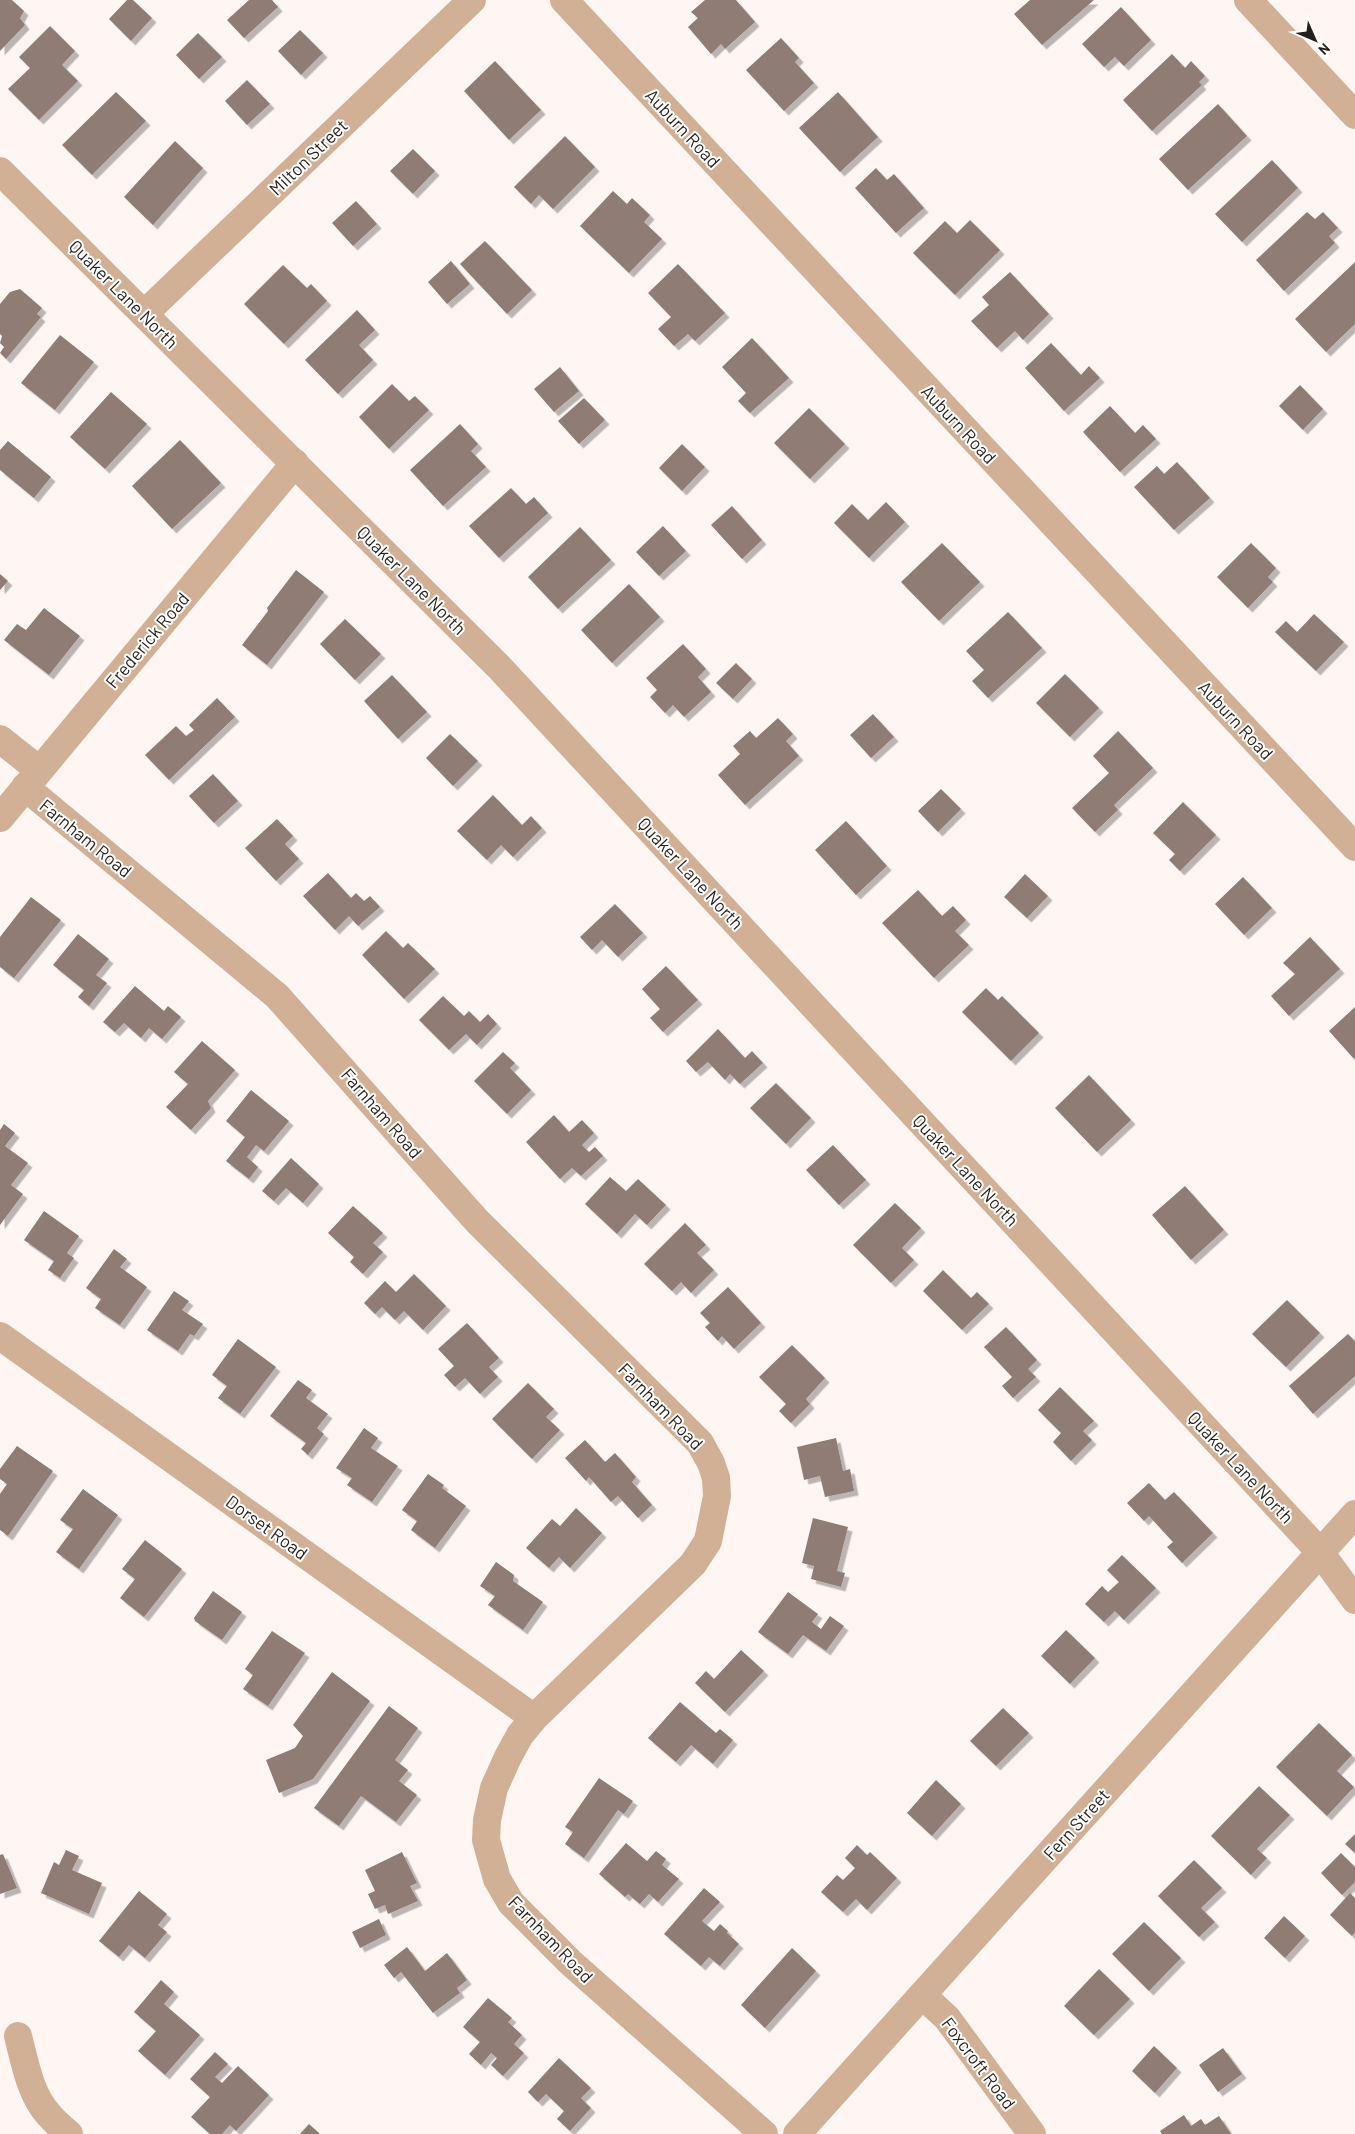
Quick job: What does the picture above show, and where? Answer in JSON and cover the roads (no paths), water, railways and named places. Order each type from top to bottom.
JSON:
[{"type":"street","name":"Milton Street","points":[[144,314],[472,0]]},
{"type":"street","name":"Auburn Road","points":[[564,0],[1355,847]]},
{"type":"street","points":[[1248,0],[1355,115]]},
{"type":"street","name":"Quaker Lane North","points":[[0,172],[500,667],[1320,1552],[1355,1600]]},
{"type":"street","name":"Frederick Road","points":[[0,818],[295,462]]},
{"type":"street","name":"Farnham Road","points":[[0,739],[32,779],[277,996],[477,1221],[700,1443],[711,1463],[716,1478],[718,1496],[708,1541],[693,1564],[534,1718],[520,1735],[494,1788],[487,1820],[486,1840],[497,1878],[512,1903],[570,1962],[764,2134]]},
{"type":"street","name":"Dorset Road","points":[[0,1336],[534,1718]]},
{"type":"street","name":"Fern Street","points":[[797,2134],[1355,1514]]},
{"type":"street","name":"Foxcroft Road","points":[[922,1995],[947,2018],[1032,2134]]},
{"type":"street","points":[[18,2036],[31,2083],[39,2102],[48,2115],[69,2134]]}]
